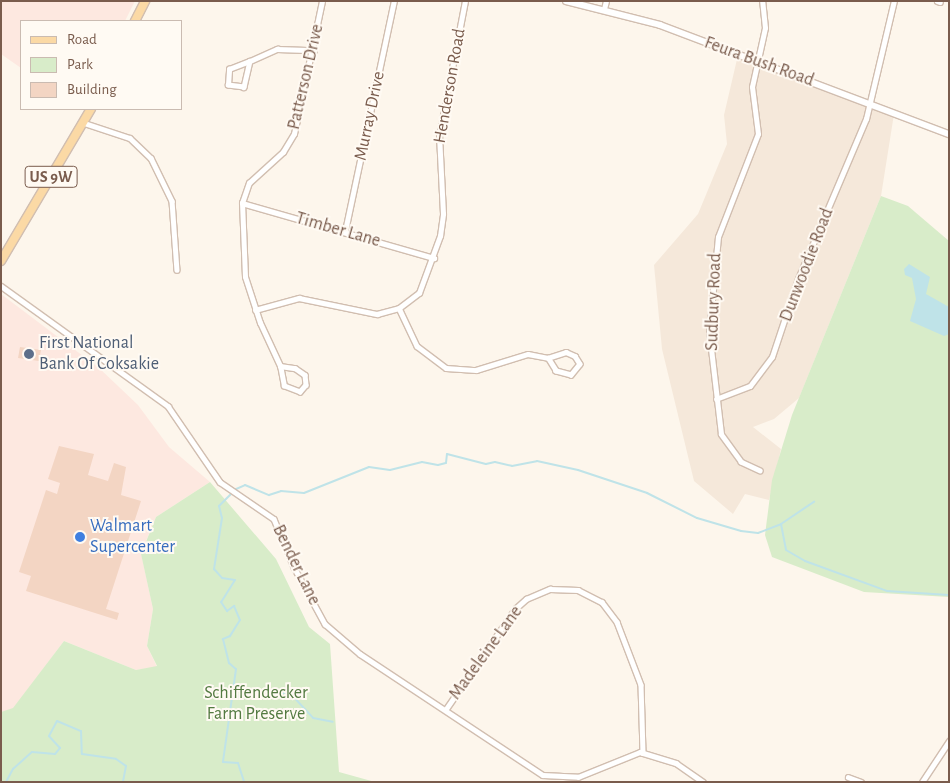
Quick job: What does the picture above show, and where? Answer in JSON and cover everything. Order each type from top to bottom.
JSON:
[{"type":"main road","points":[[136,20],[145,1]]},
{"type":"main road","name":"Feura Bush Road","points":[[566,1],[604,9],[660,25],[949,134]]},
{"type":"main road","name":"US 9W","points":[[1,261],[90,110]]},
{"type":"street","name":"Patterson Drive","points":[[280,366],[295,368],[305,375],[306,384],[300,392],[284,386],[280,366],[256,310],[245,277],[242,203],[253,178],[283,152],[294,134],[314,50],[322,1]]},
{"type":"street","name":"Murray Drive","points":[[345,231],[394,1]]},
{"type":"street","name":"Henderson Road","points":[[256,310],[299,298],[368,314],[399,308],[419,293],[434,258],[443,214],[439,136],[465,1]]},
{"type":"street","points":[[604,9],[606,1]]},
{"type":"street","name":"Sudbury Road","points":[[760,471],[741,462],[727,445],[718,426],[710,332],[713,261],[718,237],[757,139],[752,87],[765,28],[762,1]]},
{"type":"street","name":"Dunwoodie Road","points":[[716,398],[742,392],[756,381],[769,364],[798,279],[871,104],[894,1]]},
{"type":"street","points":[[250,61],[244,87],[228,85],[229,69],[277,49],[314,50]]},
{"type":"street","points":[[84,123],[130,138],[151,158],[172,201],[177,270]]},
{"type":"street","name":"Timber Lane","points":[[242,203],[434,258]]},
{"type":"street","name":"Bender Lane","points":[[1,286],[52,326],[168,406],[220,482],[274,519],[297,573],[333,633],[528,766],[552,778],[578,777],[627,755],[643,753]]},
{"type":"street","points":[[399,308],[417,346],[446,368],[476,370],[528,354],[548,358],[556,352],[570,353],[578,360],[579,370],[571,375],[562,374],[552,368],[548,358]]},
{"type":"street","name":"Madeleine Lane","points":[[446,709],[515,608],[536,593],[578,590],[602,602],[617,622],[641,685],[643,753]]},
{"type":"street","points":[[922,782],[949,741]]},
{"type":"street","points":[[643,753],[682,766],[703,782]]},
{"type":"street","points":[[848,777],[861,782]]},
{"type":"shaded area","points":[[1,1],[135,1],[126,20],[20,20],[20,67],[1,54]]},
{"type":"shaded area","points":[[738,55],[894,114],[881,196],[799,398],[774,419],[753,427],[781,449],[769,500],[745,494],[733,514],[694,481],[662,349],[654,265],[698,214],[727,144],[724,115]]},
{"type":"shaded area","points":[[1,294],[99,368],[138,405],[169,447],[210,482],[156,517],[141,553],[153,609],[147,646],[157,667],[136,670],[64,641],[13,709],[1,712]]},
{"type":"green space","points":[[881,196],[908,206],[949,241],[949,597],[864,592],[772,557],[765,535],[772,480],[792,415]]},
{"type":"green space","name":"Schiffendecker Farm Preserve","points":[[210,482],[276,559],[309,627],[330,644],[339,772],[375,782],[1,782],[1,712],[13,708],[64,641],[136,670],[157,666],[147,646],[153,609],[141,554],[156,517]]},
{"type":"water","points":[[909,264],[930,277],[926,294],[949,307],[949,334],[944,336],[910,321],[916,299],[912,278],[905,275],[904,269]]},
{"type":"building","name":"First National Bank Of Coksakie","points":[[20,347],[41,350],[39,361],[18,358]]},
{"type":"building","name":"Walmart Supercenter","points":[[59,446],[94,454],[88,475],[108,481],[114,463],[126,467],[121,495],[141,501],[106,609],[119,613],[117,620],[26,591],[31,576],[19,572],[46,490],[57,494],[60,483],[48,479]]},
{"type":"waterway","points":[[234,490],[245,485],[269,495],[281,491],[304,493],[369,467],[390,470],[422,462],[438,465],[446,463],[447,454],[486,464],[495,462],[512,466],[537,461],[578,470],[647,493],[697,518],[741,531],[758,533],[781,524],[786,550],[805,561],[887,591],[949,595]]},
{"type":"waterway","points":[[231,494],[219,506],[222,518],[214,569],[222,578],[235,580],[221,602],[227,611],[234,606],[240,620],[230,636],[223,639],[229,663],[236,669],[223,762],[238,763],[244,782]]},
{"type":"waterway","points":[[781,524],[814,502]]},
{"type":"waterway","points":[[232,696],[256,698],[289,692],[313,718],[333,722]]},
{"type":"waterway","points":[[6,782],[13,769],[32,752],[55,754],[60,748],[49,736],[57,721],[81,731],[82,754],[116,759],[126,766],[123,782]]},
{"type":"place","name":"First National Bank Of Coksakie","points":[[29,354]]},
{"type":"place","name":"Walmart Supercenter","points":[[80,537]]}]
